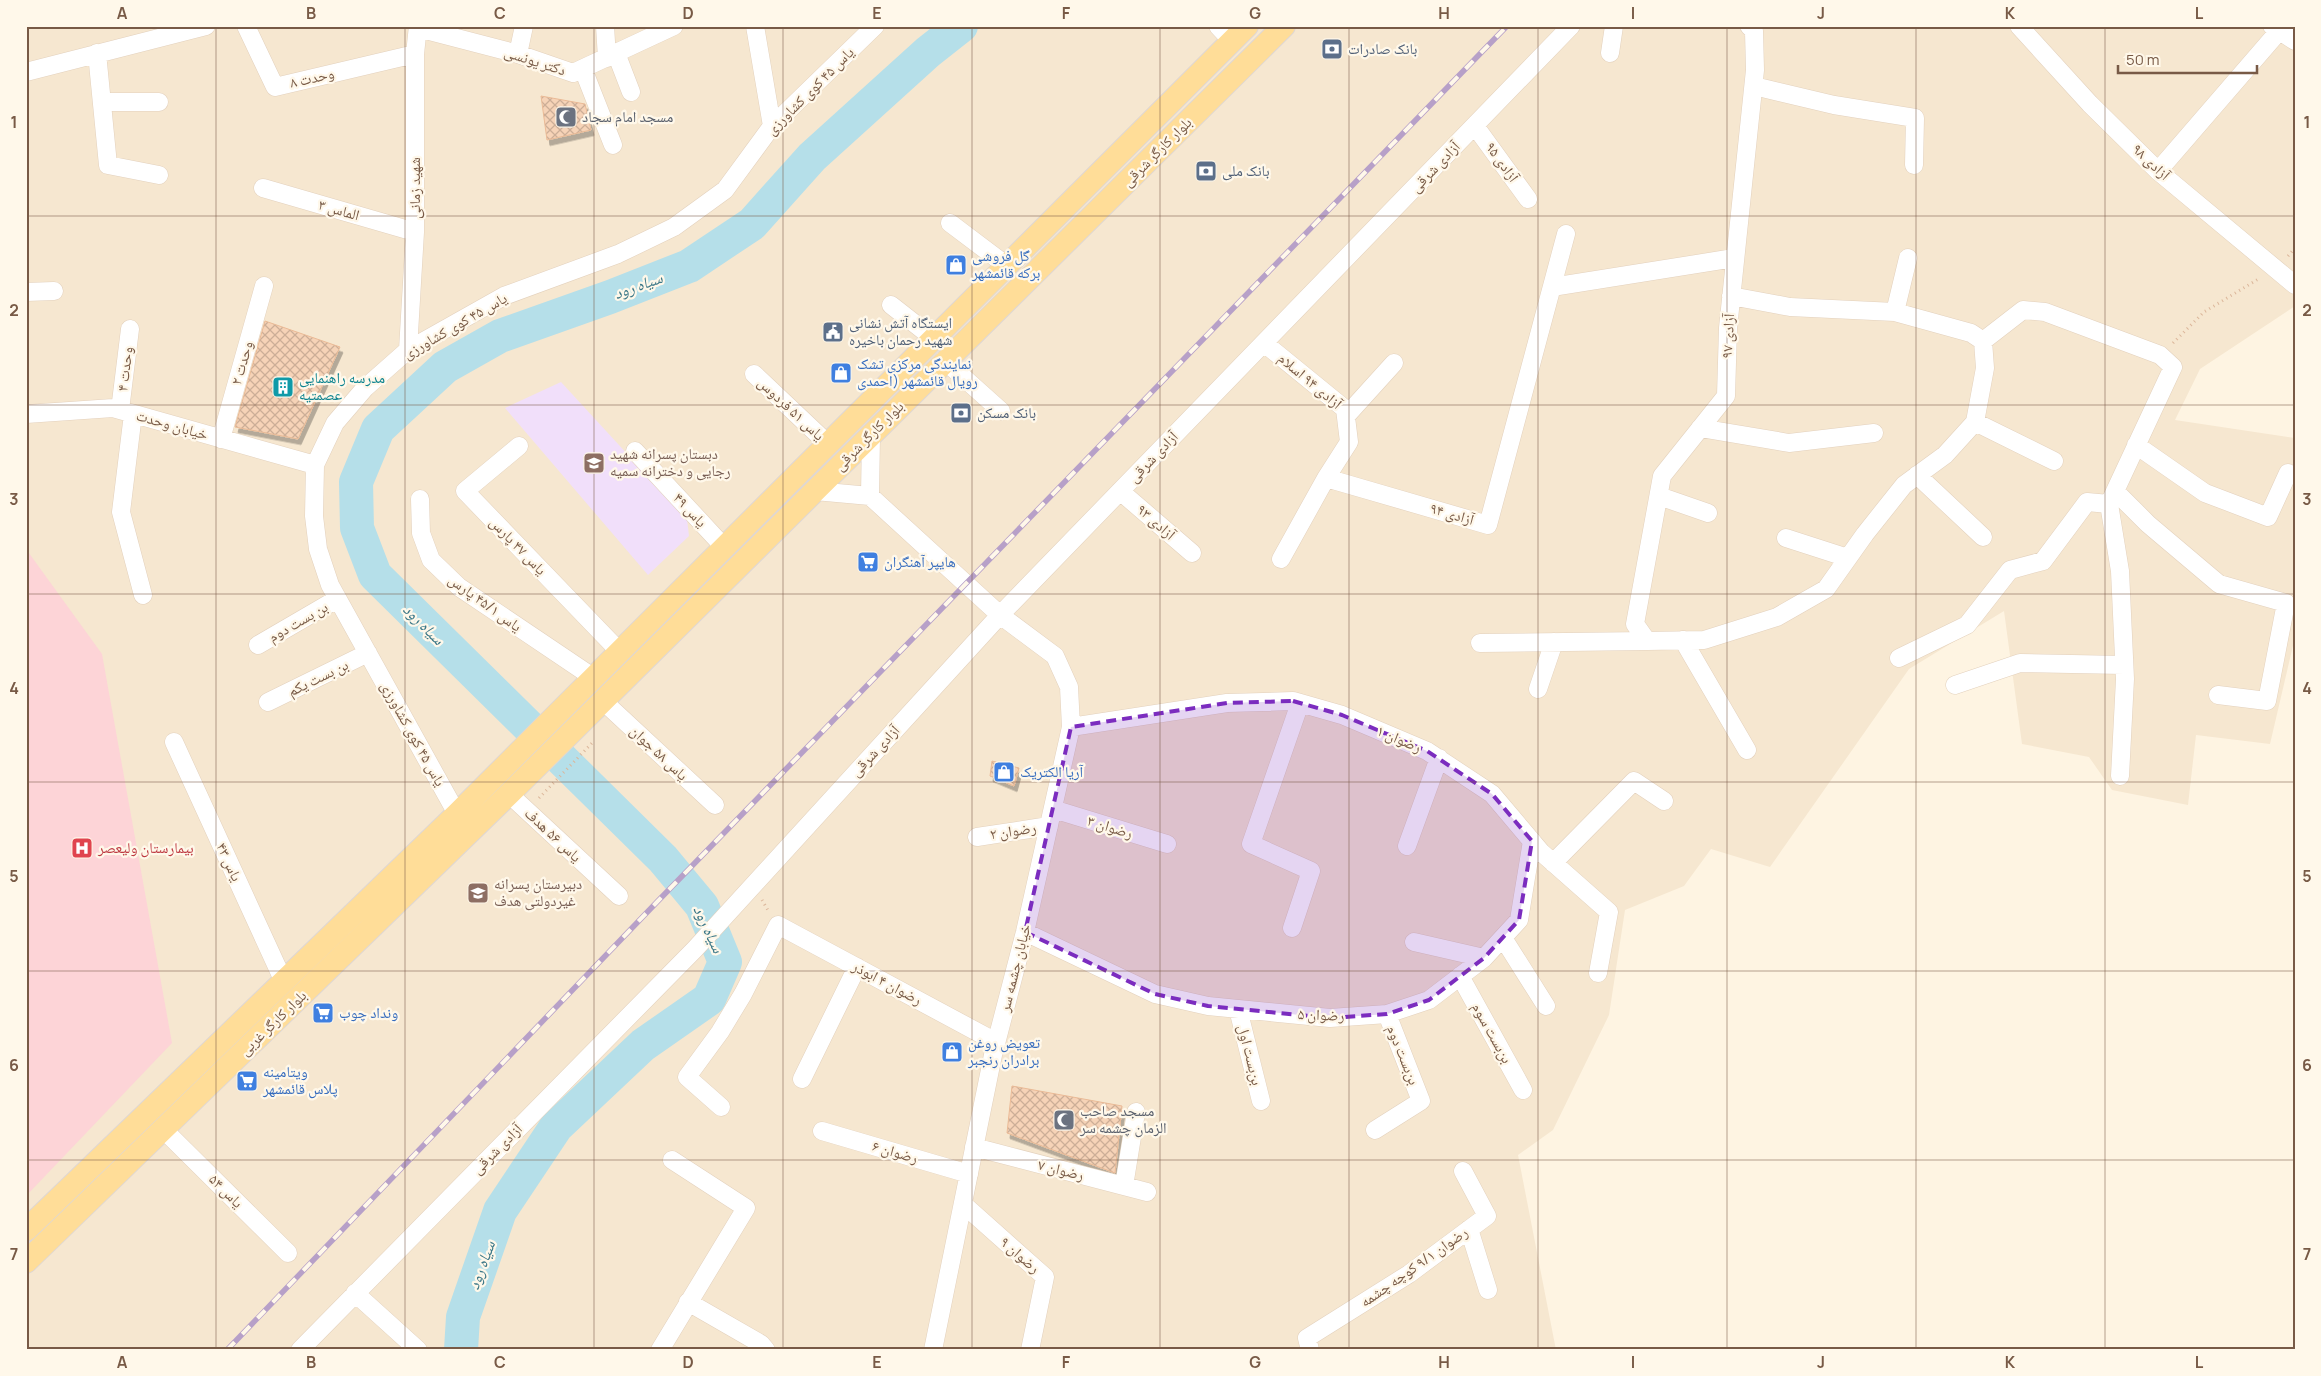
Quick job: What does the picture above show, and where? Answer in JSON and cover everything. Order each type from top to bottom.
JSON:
[{"type":"main road","name":"بلوار کارگر شرقی","points":[[510,782],[603,701],[944,360],[1108,201],[1284,26]]},
{"type":"main road","name":"بلوار کارگر شرقی","points":[[510,782],[565,706],[1089,184],[1232,31]]},
{"type":"main road","points":[[1089,184],[1108,201]]},
{"type":"main road","name":"بلوار کارگر غربی","points":[[26,1230],[457,814],[510,782]]},
{"type":"main road","name":"بلوار کارگر غربی","points":[[26,1262],[163,1129],[510,782]]},
{"type":"street","points":[[26,72],[206,26]]},
{"type":"street","name":"وحدت ۸","points":[[246,26],[276,87],[415,54]]},
{"type":"street","points":[[518,54],[524,26]]},
{"type":"street","points":[[605,26],[611,56],[631,92]]},
{"type":"street","name":"دکتر یونسی","points":[[418,27],[518,54],[573,73],[674,26]]},
{"type":"street","points":[[755,26],[772,126]]},
{"type":"street","name":"یاس ۴۵ کوی کشاورزی","points":[[457,814],[337,599],[330,585],[318,549],[314,516],[315,465],[335,423],[365,388],[408,350],[504,296],[618,254],[674,227],[725,190],[772,126],[875,26]]},
{"type":"street","name":"آزادی شرقی","points":[[300,1350],[695,949],[1000,615],[1572,26]]},
{"type":"street","points":[[1610,52],[1614,26]]},
{"type":"street","name":"آزادی ۹۷","points":[[1647,641],[1635,624],[1662,476],[1726,396],[1728,328],[1734,258],[1754,86],[1754,31],[1749,26]]},
{"type":"street","name":"آزادی ۹۸","points":[[2019,26],[2090,104],[2158,171],[2295,285]]},
{"type":"street","name":"شهید زمانی","points":[[408,350],[415,232],[415,54],[418,27]]},
{"type":"street","points":[[2158,171],[2276,28],[2295,41]]},
{"type":"street","points":[[97,53],[108,165],[159,176]]},
{"type":"street","points":[[584,69],[613,145]]},
{"type":"street","points":[[1754,86],[1834,105],[1915,118],[1914,165]]},
{"type":"street","points":[[102,102],[159,102]]},
{"type":"street","name":"آزادی ۹۵","points":[[1475,126],[1528,199]]},
{"type":"street","name":"الماس ۳","points":[[263,188],[415,232]]},
{"type":"street","points":[[950,223],[1007,266]]},
{"type":"street","name":"آزادی ۹۴","points":[[1326,478],[1488,525],[1566,234]]},
{"type":"street","points":[[1552,286],[1734,258]]},
{"type":"street","points":[[1895,312],[1908,258]]},
{"type":"street","name":"وحدت ۲","points":[[221,439],[264,286]]},
{"type":"street","points":[[26,292],[54,290]]},
{"type":"street","points":[[1731,296],[1790,308],[1895,312],[1971,333],[1983,341]]},
{"type":"street","points":[[891,305],[933,338]]},
{"type":"street","points":[[1983,341],[2023,310],[2045,312],[2160,355],[2173,367],[2112,498],[2120,571],[2124,666],[2120,776]]},
{"type":"street","name":"وحدت ۴","points":[[130,329],[122,512],[143,595]]},
{"type":"street","points":[[1480,643],[1704,640],[1777,617],[1826,589],[1904,485],[1945,455],[1975,422],[1985,368],[1983,341]]},
{"type":"street","name":"آزادی ۹۴ اسلام","points":[[1264,343],[1345,409],[1349,442],[1326,478]]},
{"type":"street","points":[[944,360],[1001,412]]},
{"type":"street","points":[[1346,416],[1394,363]]},
{"type":"street","name":"یاس ۵۱ فردوس","points":[[754,374],[828,444]]},
{"type":"street","name":"خیابان وحدت","points":[[26,414],[113,408],[315,465]]},
{"type":"street","points":[[1975,422],[2054,461]]},
{"type":"street","points":[[1700,428],[1789,443],[1874,433]]},
{"type":"street","points":[[815,491],[870,496],[871,435]]},
{"type":"street","points":[[2136,445],[2206,493],[2268,517],[2288,473]]},
{"type":"street","name":"یاس ۴۷ پارس","points":[[518,446],[465,491],[620,652]]},
{"type":"street","name":"یاس ۴۹","points":[[635,451],[724,547]]},
{"type":"street","points":[[1917,475],[1983,537]]},
{"type":"street","points":[[1281,560],[1326,478]]},
{"type":"street","name":"آزادی ۹۳","points":[[1120,491],[1192,553]]},
{"type":"street","name":"خیابان چشمه سر","points":[[870,496],[1000,615],[1055,656],[1069,687],[1071,727],[1025,932],[996,1042],[933,1350]]},
{"type":"street","points":[[1658,496],[1708,513]]},
{"type":"street","points":[[1899,658],[1967,625],[2010,570],[2043,561],[2088,502],[2112,498],[2148,524],[2219,584],[2286,603],[2267,701],[2218,695]]},
{"type":"street","name":"یاس ۴۵/۱ پارس","points":[[420,499],[421,533],[431,560],[459,587],[594,678]]},
{"type":"street","points":[[1786,538],[1848,558]]},
{"type":"street","name":"بن بست دوم","points":[[258,644],[337,599]]},
{"type":"street","points":[[1683,640],[1748,750]]},
{"type":"street","points":[[1538,689],[1554,642]]},
{"type":"street","name":"بن بست یکم","points":[[268,702],[368,653]]},
{"type":"street","points":[[1955,685],[2020,663],[2124,666]]},
{"type":"street","name":"یاس ۵۸ جوان","points":[[603,701],[715,805]]},
{"type":"street","name":"رضوان ۱","points":[[1071,727],[1226,703],[1293,701],[1342,715],[1427,751],[1492,794],[1532,841],[1609,912],[1598,973]]},
{"type":"street","points":[[1292,928],[1311,871],[1251,844],[1300,703]]},
{"type":"street","name":"یاس ۴۳","points":[[174,742],[284,982]]},
{"type":"street","points":[[1406,846],[1439,758]]},
{"type":"street","points":[[1553,862],[1634,781],[1664,800]]},
{"type":"street","name":"یاس ۵۶ هدف","points":[[510,782],[619,896]]},
{"type":"street","name":"رضوان ۲","points":[[977,837],[1051,817]]},
{"type":"street","name":"رضوان ۳","points":[[1051,817],[1167,844]]},
{"type":"street","name":"رضوان ۵","points":[[1025,932],[1155,994],[1208,1006],[1330,1018],[1387,1014],[1429,1000],[1484,958],[1503,938],[1518,920],[1532,841]]},
{"type":"street","points":[[721,1107],[687,1077],[720,1032],[743,994],[778,925]]},
{"type":"street","name":"رضوان ۴ ابوذر","points":[[778,925],[996,1042]]},
{"type":"street","points":[[1503,938],[1546,1006]]},
{"type":"street","points":[[1414,942],[1484,958]]},
{"type":"street","points":[[802,1079],[857,967]]},
{"type":"street","name":"بن‌بست سوم","points":[[1460,976],[1523,1090]]},
{"type":"street","name":"بن‌بست اول","points":[[1238,1009],[1261,1101]]},
{"type":"street","name":"بن‌بست دوم","points":[[1375,1130],[1421,1100],[1387,1014]]},
{"type":"street","points":[[1124,1186],[1136,1112]]},
{"type":"street","name":"یاس ۵۴","points":[[163,1129],[288,1253]]},
{"type":"street","name":"رضوان ۶","points":[[822,1131],[969,1174]]},
{"type":"street","name":"رضوان ۷","points":[[974,1148],[1147,1192]]},
{"type":"street","points":[[660,1350],[746,1208],[672,1160]]},
{"type":"street","name":"رضوان ۹/۱ کوچه چشمه","points":[[1310,1350],[1307,1338],[1409,1274],[1487,1216],[1463,1171]]},
{"type":"street","name":"رضوان ۹","points":[[962,1204],[1045,1277],[1030,1350]]},
{"type":"street","points":[[1469,1229],[1488,1290]]},
{"type":"street","points":[[356,1294],[418,1350]]},
{"type":"street","points":[[688,1302],[761,1344],[766,1350]]},
{"type":"path","points":[[2160,355],[2204,312],[2275,269],[2295,248]]},
{"type":"path","points":[[544,793],[601,734]]},
{"type":"path","points":[[747,890],[778,925]]},
{"type":"highlighted area","points":[[1293,701],[1342,715],[1427,751],[1492,794],[1532,841],[1519,920],[1484,958],[1429,1000],[1387,1014],[1330,1018],[1208,1006],[1155,994],[1025,932],[1071,727],[1227,703]]},
{"type":"shaded area","points":[[26,26],[2295,26],[2295,306],[2200,369],[2175,420],[2295,438],[2295,637],[2270,744],[2196,735],[2188,805],[2112,790],[2089,757],[2022,744],[2004,611],[1909,669],[1770,867],[1711,849],[1684,886],[1625,910],[1609,1015],[1553,1130],[1518,1155],[1556,1350],[26,1350]]},
{"type":"shaded area","name":"دبستان پسرانه شهید رجایی و دخترانه سمیه","points":[[561,382],[687,519],[689,536],[648,575],[505,408]]},
{"type":"shaded area","name":"بیمارستان ولیعصر","points":[[26,549],[102,654],[172,1043],[26,1196]]},
{"type":"building","name":"مسجد امام سجاد","points":[[541,96],[585,104],[591,130],[547,140]]},
{"type":"building","name":"مدرسه راهنمایی عصمتیه","points":[[265,321],[340,347],[298,439],[235,427]]},
{"type":"building","name":"آریا الکتریک","points":[[992,761],[1019,768],[1014,786],[990,776]]},
{"type":"building","name":"مسجد صاحب الزمان چشمه سر","points":[[1012,1086],[1122,1106],[1115,1173],[1007,1133]]},
{"type":"waterway","name":"سیاه رود","points":[[461,1350],[463,1317],[500,1211],[556,1127],[643,1045],[709,999],[725,962],[702,906],[663,859],[375,575],[357,528],[356,482],[378,429],[445,367],[500,336],[610,297],[689,266],[752,224],[812,157],[928,52],[961,26]]},
{"type":"railway","points":[[227,1350],[656,903],[1507,26]]},
{"type":"place","name":"بانک صادرات","points":[[1332,49]]},
{"type":"place","name":"مسجد امام سجاد","points":[[566,117]]},
{"type":"place","name":"بانک ملی","points":[[1206,171]]},
{"type":"place","name":"گل فروشی برکه قائمشهر","points":[[956,265]]},
{"type":"place","name":"ایستگاه آتش نشانی شهید رحمان باخیره","points":[[833,332]]},
{"type":"place","name":"نمایندگی مرکزی تشک رویال قائمشهر (احمدی","points":[[841,373]]},
{"type":"place","name":"مدرسه راهنمایی عصمتیه","points":[[283,387]]},
{"type":"place","name":"بانک مسکن","points":[[961,413]]},
{"type":"place","name":"دبستان پسرانه شهید رجایی و دخترانه سمیه","points":[[594,463]]},
{"type":"place","name":"هایپر آهنگران","points":[[868,562]]},
{"type":"place","name":"آریا الکتریک","points":[[1004,772]]},
{"type":"place","name":"بیمارستان ولیعصر","points":[[82,848]]},
{"type":"place","name":"دبیرستان پسرانه غیردولتی هدف","points":[[478,893]]},
{"type":"place","name":"ونداد چوب","points":[[323,1013]]},
{"type":"place","name":"تعویض روغن برادران رنجبر","points":[[952,1052]]},
{"type":"place","name":"ویتامینه پلاس قائمشهر","points":[[247,1081]]},
{"type":"place","name":"مسجد صاحب الزمان چشمه سر","points":[[1064,1120]]}]
